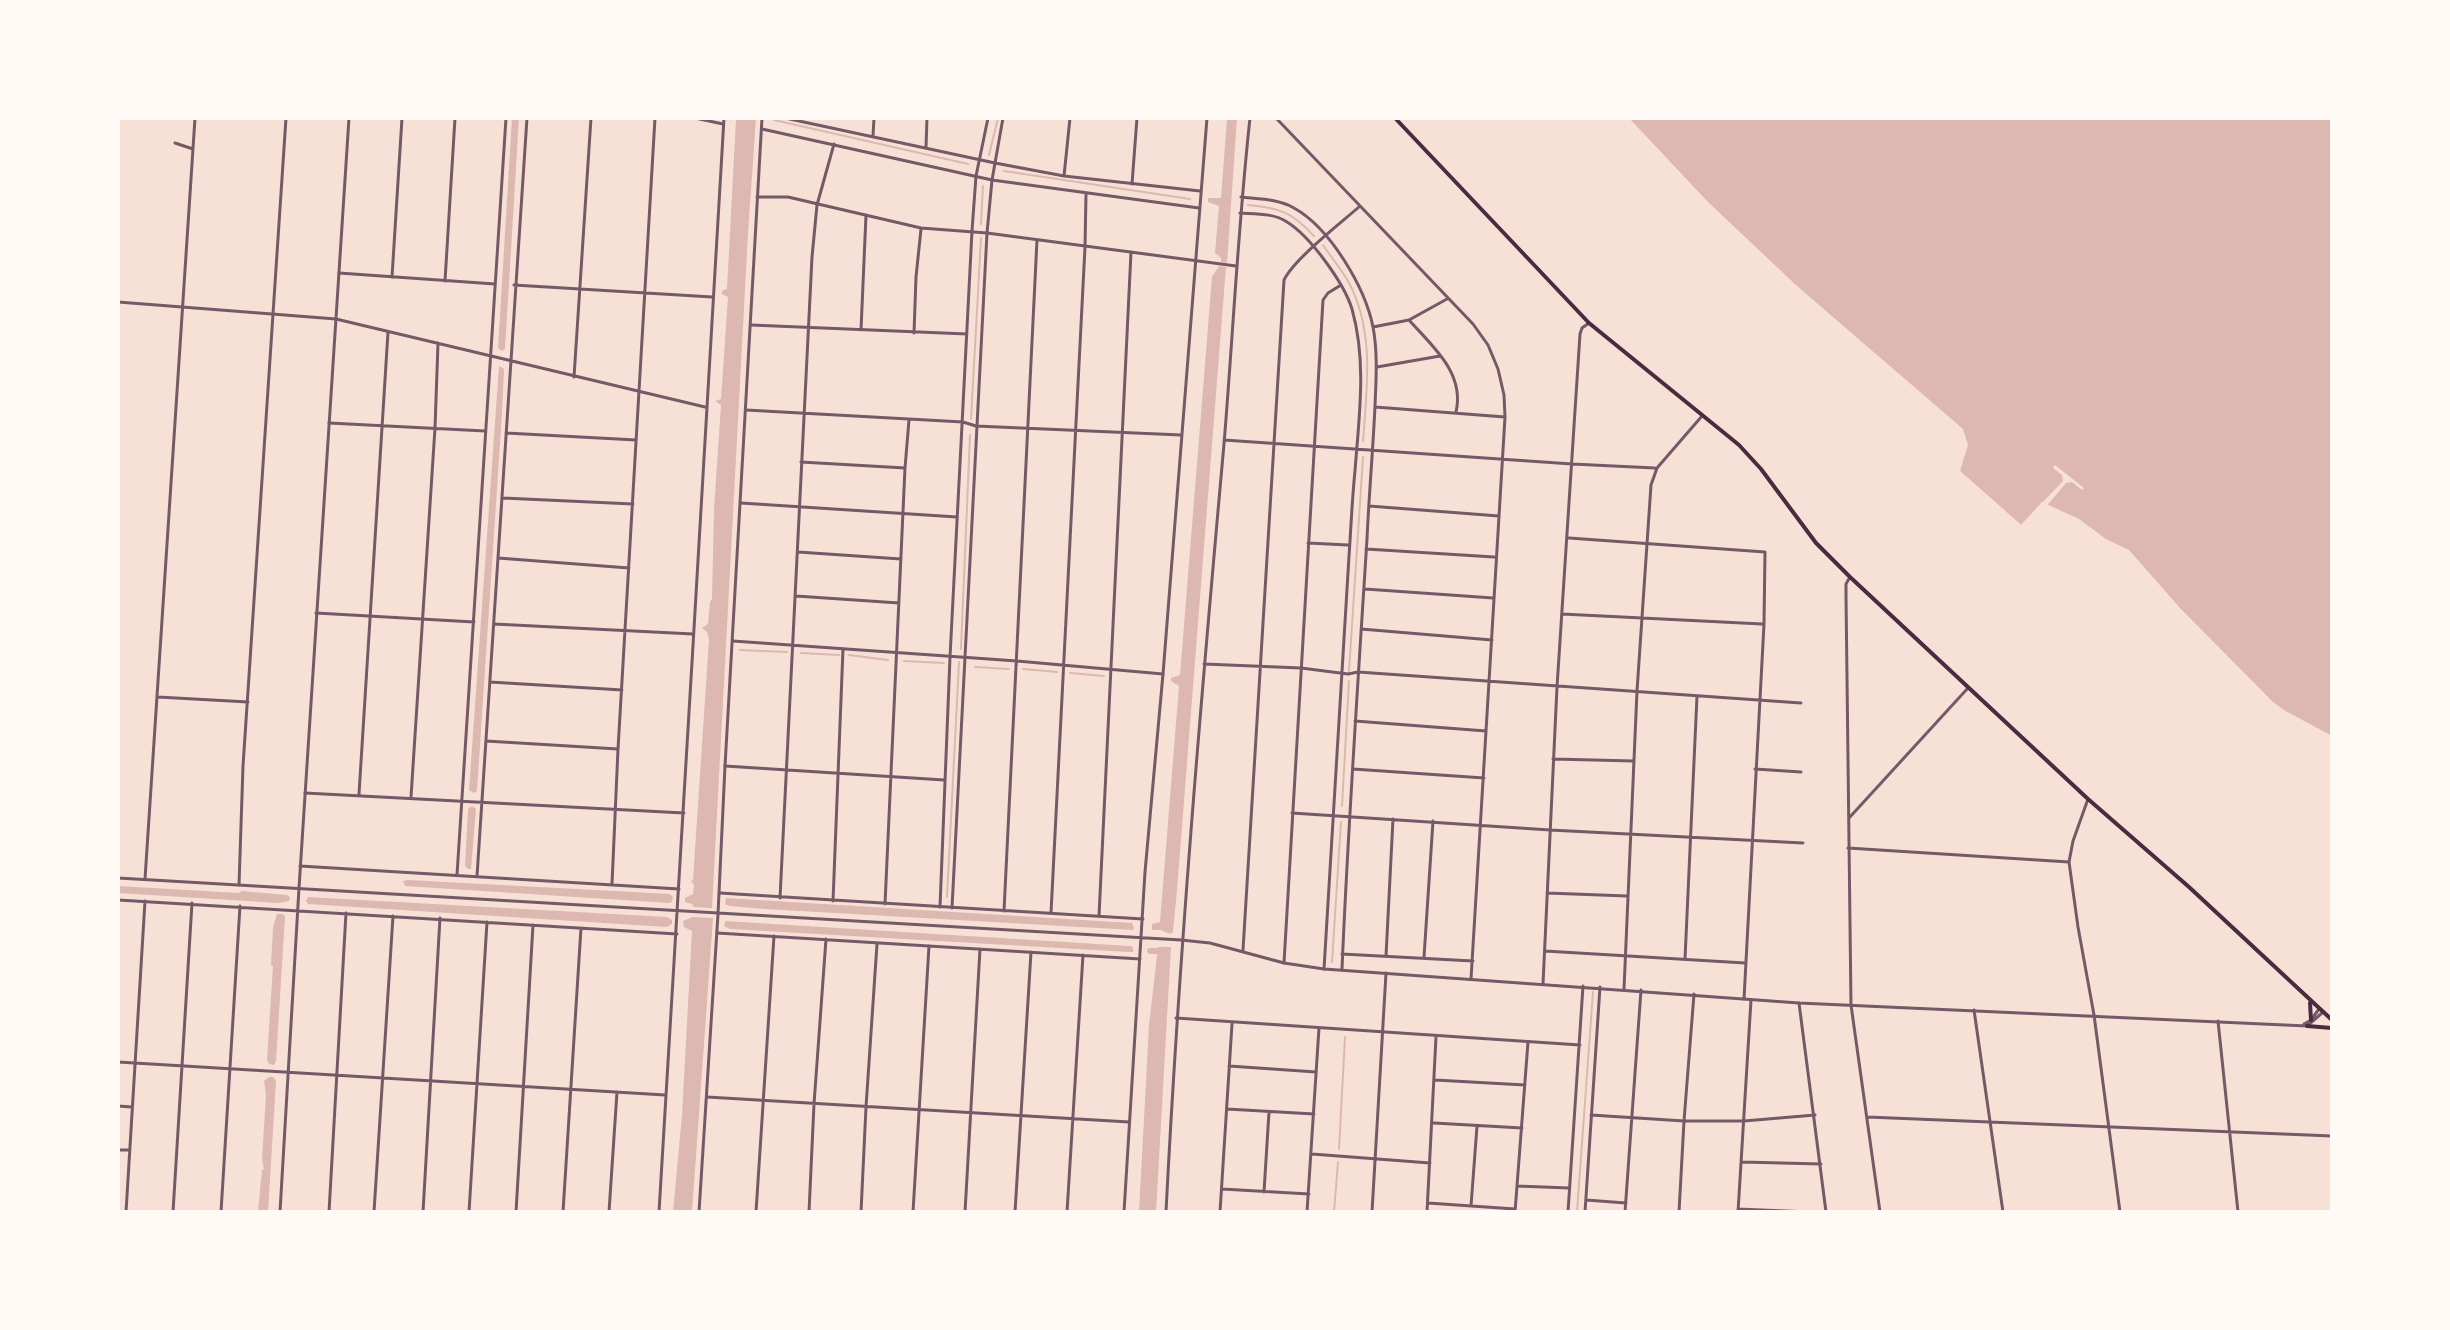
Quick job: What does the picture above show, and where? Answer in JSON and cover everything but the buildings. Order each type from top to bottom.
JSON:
[{"type":"main road","points":[[1395,118],[1589,323],[1739,445],[1761,469],[1809,534],[1856,583],[2332,1020]]},
{"type":"main road","points":[[2309,1000],[2311,1020]]},
{"type":"main road","points":[[2307,1026],[2332,1028]]},
{"type":"street","points":[[145,879],[195,118]]},
{"type":"street","points":[[239,885],[286,118]]},
{"type":"street","points":[[280,1212],[296,910],[349,118]]},
{"type":"street","points":[[392,277],[402,118]]},
{"type":"street","points":[[445,281],[455,118]]},
{"type":"street","points":[[457,875],[506,118]]},
{"type":"street","points":[[477,876],[527,118]]},
{"type":"street","points":[[574,377],[591,118]]},
{"type":"street","points":[[612,884],[655,118]]},
{"type":"street","points":[[695,118],[723,124]]},
{"type":"street","points":[[659,1212],[724,118]]},
{"type":"street","points":[[699,1212],[720,893],[762,118]]},
{"type":"street","points":[[785,118],[1064,176],[1200,191]]},
{"type":"street","points":[[818,125],[819,118]]},
{"type":"street","points":[[873,136],[874,118]]},
{"type":"street","points":[[926,147],[927,118]]},
{"type":"street","points":[[940,907],[972,231],[976,176],[988,118]]},
{"type":"street","points":[[952,908],[987,233],[1003,118]]},
{"type":"street","points":[[1064,176],[1070,118]]},
{"type":"street","points":[[1132,184],[1137,118]]},
{"type":"street","points":[[1124,1212],[1143,919],[1207,118]]},
{"type":"street","points":[[1166,1212],[1181,940],[1224,440],[1233,266],[1250,118]]},
{"type":"street","points":[[1276,118],[1473,324],[1488,345],[1504,395],[1503,459],[1471,979]]},
{"type":"street","points":[[761,128],[992,180],[1199,208]]},
{"type":"street","points":[[175,143],[193,149]]},
{"type":"street","points":[[780,898],[817,205],[834,144]]},
{"type":"street","points":[[1051,913],[1086,194]]},
{"type":"street","points":[[757,197],[788,197],[921,228],[972,231],[1233,266]]},
{"type":"street","points":[[1241,197],[1275,201],[1293,207],[1307,217],[1345,262],[1357,283],[1373,327],[1377,367],[1374,451],[1342,970]]},
{"type":"street","points":[[1243,950],[1284,280],[1290,270],[1360,206]]},
{"type":"street","points":[[1240,213],[1272,216],[1287,221],[1314,248],[1341,285],[1355,322],[1361,356],[1358,448],[1324,969]]},
{"type":"street","points":[[861,330],[866,215]]},
{"type":"street","points":[[914,333],[921,228]]},
{"type":"street","points":[[1004,911],[1037,240]]},
{"type":"street","points":[[1099,916],[1131,252]]},
{"type":"street","points":[[339,273],[495,284]]},
{"type":"street","points":[[514,285],[712,297]]},
{"type":"street","points":[[1284,963],[1323,300],[1341,285]]},
{"type":"street","points":[[1373,327],[1409,320],[1448,299]]},
{"type":"street","points":[[118,302],[336,319],[705,407]]},
{"type":"street","points":[[1409,320],[1442,356],[1455,379],[1458,394],[1456,412]]},
{"type":"street","points":[[1543,984],[1557,687],[1580,334],[1589,323]]},
{"type":"street","points":[[750,325],[967,334]]},
{"type":"street","points":[[359,794],[388,332]]},
{"type":"street","points":[[411,797],[438,343]]},
{"type":"street","points":[[1377,367],[1442,356]]},
{"type":"street","points":[[1375,407],[1505,417]]},
{"type":"street","points":[[745,410],[963,422],[976,426],[1181,435]]},
{"type":"street","points":[[1624,989],[1637,691],[1651,485],[1657,468],[1702,416]]},
{"type":"street","points":[[885,904],[909,420]]},
{"type":"street","points":[[329,423],[486,431]]},
{"type":"street","points":[[506,433],[636,440]]},
{"type":"street","points":[[1224,440],[1657,468]]},
{"type":"street","points":[[801,462],[905,468]]},
{"type":"street","points":[[503,498],[633,504]]},
{"type":"street","points":[[740,503],[957,517]]},
{"type":"street","points":[[1369,506],[1499,516]]},
{"type":"street","points":[[1568,538],[1765,552],[1744,999]]},
{"type":"street","points":[[1308,543],[1350,545]]},
{"type":"street","points":[[1366,549],[1495,557]]},
{"type":"street","points":[[798,552],[901,559]]},
{"type":"street","points":[[498,558],[629,568]]},
{"type":"street","points":[[1850,577],[1846,584],[1846,596],[1851,1005],[1880,1212]]},
{"type":"street","points":[[1846,596],[1856,583]]},
{"type":"street","points":[[1364,589],[1493,598]]},
{"type":"street","points":[[796,596],[899,603]]},
{"type":"street","points":[[316,613],[474,622]]},
{"type":"street","points":[[1562,614],[1764,624]]},
{"type":"street","points":[[494,624],[693,634]]},
{"type":"street","points":[[1361,629],[1492,640]]},
{"type":"street","points":[[732,641],[1163,674]]},
{"type":"street","points":[[833,901],[843,649]]},
{"type":"street","points":[[1204,664],[1801,703]]},
{"type":"street","points":[[490,682],[622,690]]},
{"type":"street","points":[[1849,818],[1968,687]]},
{"type":"street","points":[[1685,959],[1697,696]]},
{"type":"street","points":[[158,697],[248,702]]},
{"type":"street","points":[[1355,721],[1486,731]]},
{"type":"street","points":[[486,741],[618,749]]},
{"type":"street","points":[[1553,759],[1634,761]]},
{"type":"street","points":[[725,766],[944,780]]},
{"type":"street","points":[[1353,769],[1484,778]]},
{"type":"street","points":[[1755,769],[1801,772]]},
{"type":"street","points":[[305,793],[685,813]]},
{"type":"street","points":[[2088,799],[2069,862],[2094,1015],[2120,1212]]},
{"type":"street","points":[[1292,813],[1803,843]]},
{"type":"street","points":[[1386,956],[1393,819]]},
{"type":"street","points":[[1424,957],[1433,821]]},
{"type":"street","points":[[1848,848],[2069,862]]},
{"type":"street","points":[[300,866],[679,889]]},
{"type":"street","points":[[118,878],[1181,940],[1210,943],[1284,963],[1324,969],[1799,1003],[2307,1026],[2321,1011]]},
{"type":"street","points":[[720,893],[1143,919]]},
{"type":"street","points":[[1547,893],[1629,896]]},
{"type":"street","points":[[118,900],[677,934]]},
{"type":"street","points":[[126,1212],[145,901]]},
{"type":"street","points":[[173,1212],[192,903]]},
{"type":"street","points":[[221,1212],[240,906]]},
{"type":"street","points":[[329,1212],[346,913]]},
{"type":"street","points":[[374,1212],[393,915]]},
{"type":"street","points":[[423,1212],[440,918]]},
{"type":"street","points":[[469,1212],[487,922]]},
{"type":"street","points":[[516,1212],[533,925]]},
{"type":"street","points":[[563,1212],[581,927]]},
{"type":"street","points":[[717,933],[1140,959]]},
{"type":"street","points":[[756,1212],[774,936]]},
{"type":"street","points":[[809,1212],[826,939]]},
{"type":"street","points":[[861,1212],[877,943]]},
{"type":"street","points":[[913,1212],[929,946]]},
{"type":"street","points":[[965,1212],[980,949]]},
{"type":"street","points":[[1545,951],[1746,963]]},
{"type":"street","points":[[1015,1212],[1031,952]]},
{"type":"street","points":[[1342,954],[1473,961]]},
{"type":"street","points":[[1067,1212],[1083,955]]},
{"type":"street","points":[[1372,1212],[1386,973]]},
{"type":"street","points":[[1568,1212],[1583,986]]},
{"type":"street","points":[[1585,1212],[1600,987]]},
{"type":"street","points":[[1625,1212],[1641,990]]},
{"type":"street","points":[[1679,1212],[1694,994]]},
{"type":"street","points":[[1751,1000],[1738,1210],[1810,1212]]},
{"type":"street","points":[[1799,1003],[1826,1212]]},
{"type":"street","points":[[1974,1010],[2003,1212]]},
{"type":"street","points":[[2300,1025],[2321,1011]]},
{"type":"street","points":[[1176,1018],[1580,1045]]},
{"type":"street","points":[[2218,1021],[2238,1212]]},
{"type":"street","points":[[1220,1212],[1232,1023]]},
{"type":"street","points":[[1307,1212],[1319,1028]]},
{"type":"street","points":[[1427,1212],[1436,1037]]},
{"type":"street","points":[[1428,1203],[1515,1210],[1528,1042]]},
{"type":"street","points":[[118,1062],[667,1095]]},
{"type":"street","points":[[1229,1066],[1316,1072]]},
{"type":"street","points":[[1435,1080],[1525,1085]]},
{"type":"street","points":[[609,1212],[617,1092]]},
{"type":"street","points":[[707,1097],[1129,1122]]},
{"type":"street","points":[[118,1106],[132,1107]]},
{"type":"street","points":[[1227,1109],[1314,1114]]},
{"type":"street","points":[[1264,1192],[1269,1111]]},
{"type":"street","points":[[1591,1115],[1684,1121],[1744,1121],[1815,1115]]},
{"type":"street","points":[[1867,1117],[2332,1136]]},
{"type":"street","points":[[1433,1123],[1522,1128]]},
{"type":"street","points":[[1471,1206],[1477,1125]]},
{"type":"street","points":[[118,1150],[129,1150]]},
{"type":"street","points":[[1312,1154],[1430,1163]]},
{"type":"street","points":[[1742,1162],[1821,1164]]},
{"type":"street","points":[[1517,1186],[1570,1188]]},
{"type":"street","points":[[1222,1189],[1309,1194]]},
{"type":"street","points":[[1586,1200],[1626,1203]]},
{"type":"shaded area","points":[[512,118],[519,118],[505,349],[502,351],[498,348]]},
{"type":"shaded area","points":[[734,118],[756,118],[712,908],[694,907],[685,902],[685,898],[693,894],[694,885],[691,881],[709,639],[702,628],[708,624],[712,599],[721,405],[715,401],[721,399],[728,297],[722,291],[727,289]]},
{"type":"shaded area","points":[[1227,118],[1237,118],[1227,263],[1221,262],[1215,253],[1219,206],[1208,202],[1208,198],[1221,198]]},
{"type":"shaded area","points":[[1629,118],[2332,118],[2332,736],[2273,702],[2180,608],[2129,550],[2106,539],[2079,519],[2042,502],[2021,525],[1960,471],[1968,445],[1963,429],[1797,286],[1708,202]]},
{"type":"shaded area","points":[[1219,266],[1226,267],[1177,890],[1173,932],[1170,934],[1152,930],[1152,924],[1160,922],[1179,686],[1171,678],[1180,675],[1212,277]]},
{"type":"shaded area","points":[[499,366],[504,369],[502,413],[477,791],[474,793],[469,790]]},
{"type":"shaded area","points":[[472,806],[476,809],[471,869],[468,869],[465,866],[468,809]]},
{"type":"shaded area","points":[[403,881],[670,894],[673,897],[669,903],[405,886]]},
{"type":"shaded area","points":[[118,886],[242,891],[290,897],[289,901],[279,903],[118,893]]},
{"type":"shaded area","points":[[308,897],[667,917],[672,924],[667,927],[308,904]]},
{"type":"shaded area","points":[[726,898],[1132,923],[1134,928],[765,909],[729,906],[725,904]]},
{"type":"shaded area","points":[[277,914],[285,917],[274,1065],[267,1060],[273,927]]},
{"type":"shaded area","points":[[693,917],[713,918],[692,1212],[673,1212],[682,1115],[692,931],[684,927],[683,921]]},
{"type":"shaded area","points":[[725,921],[1130,946],[1133,952],[730,929],[724,926]]},
{"type":"shaded area","points":[[1158,947],[1171,947],[1156,1212],[1139,1212],[1149,1025]]},
{"type":"shaded area","points":[[269,1077],[276,1081],[268,1212],[258,1212],[264,1169],[264,1081]]},
{"type":"pier","points":[[2055,465],[2084,488],[2082,490],[2072,482],[2066,483],[2044,509],[2042,507],[2021,529],[1958,473],[1960,471],[2021,525],[2063,481],[2062,475],[2053,468]]},
{"type":"waterway","points":[[989,155],[998,118]]},
{"type":"waterway","points":[[774,120],[968,164]]},
{"type":"waterway","points":[[1004,171],[1190,199]]},
{"type":"waterway","points":[[981,224],[983,186]]},
{"type":"waterway","points":[[1248,205],[1285,213],[1299,221],[1314,236]]},
{"type":"waterway","points":[[971,419],[981,238]]},
{"type":"waterway","points":[[1323,245],[1348,281],[1362,319],[1367,360],[1363,441]]},
{"type":"waterway","points":[[961,649],[970,435]]},
{"type":"waterway","points":[[1349,671],[1363,457]]},
{"type":"waterway","points":[[740,650],[787,652]]},
{"type":"waterway","points":[[801,653],[839,655]]},
{"type":"waterway","points":[[849,655],[888,660]]},
{"type":"waterway","points":[[904,661],[944,663]]},
{"type":"waterway","points":[[947,897],[959,662]]},
{"type":"waterway","points":[[975,667],[1009,669]]},
{"type":"waterway","points":[[1023,669],[1057,672]]},
{"type":"waterway","points":[[1070,673],[1104,676]]},
{"type":"waterway","points":[[1342,806],[1349,681]]},
{"type":"waterway","points":[[1332,962],[1341,822]]},
{"type":"waterway","points":[[1150,951],[1165,951]]},
{"type":"waterway","points":[[1577,1212],[1593,992]]},
{"type":"waterway","points":[[1339,1149],[1345,1037]]},
{"type":"waterway","points":[[1334,1212],[1338,1162]]}]
